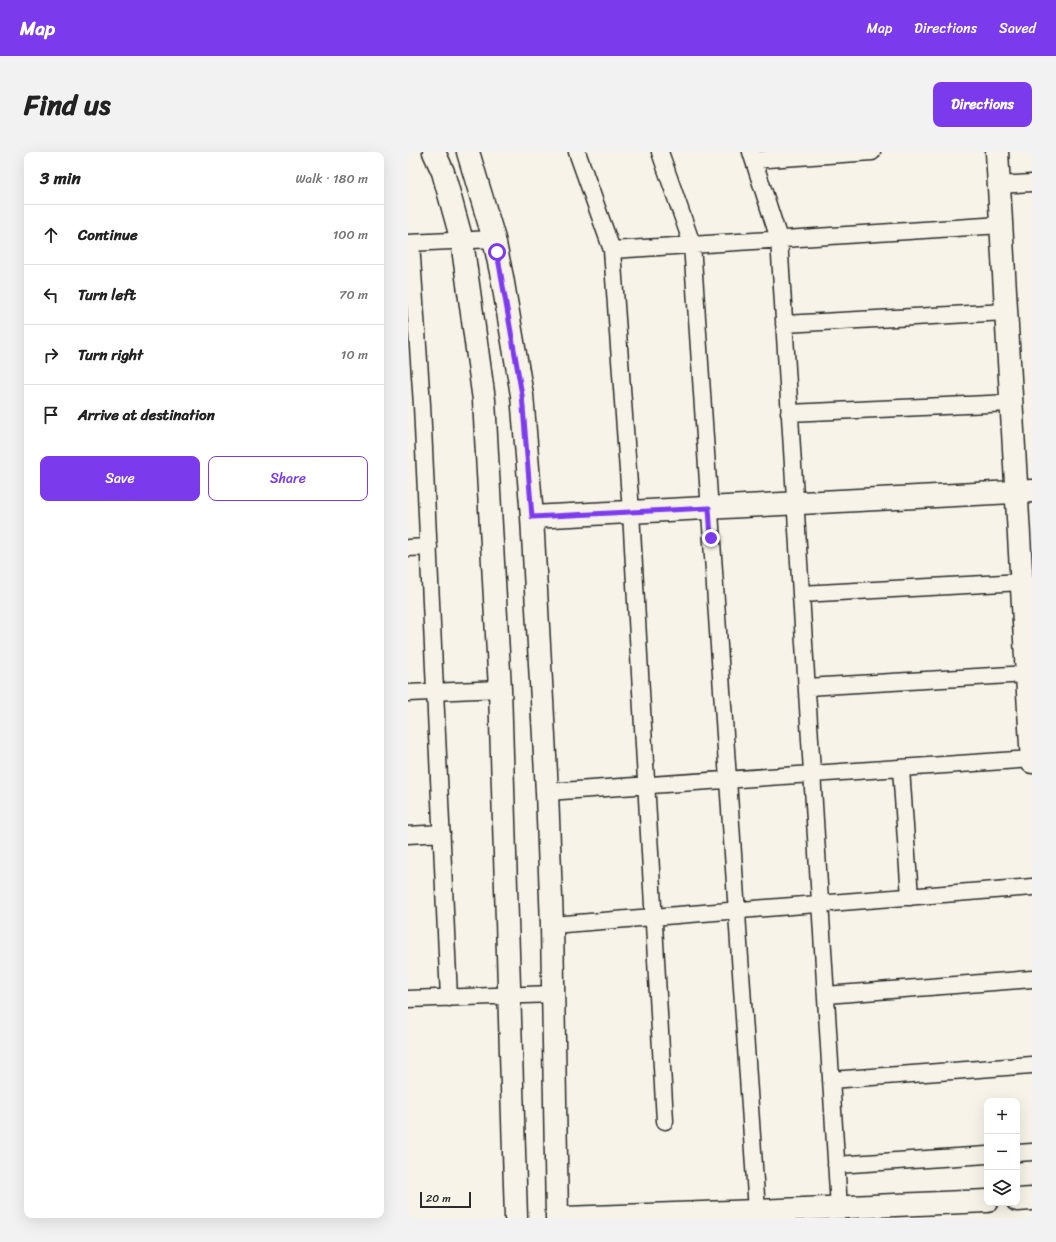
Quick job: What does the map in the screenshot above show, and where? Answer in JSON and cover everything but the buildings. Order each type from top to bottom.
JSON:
[{"type":"street","points":[[434,152],[443,172],[462,241],[484,400],[500,689],[516,1218]]},
{"type":"street","points":[[468,152],[494,239],[522,395],[532,517],[547,792],[554,994],[557,1218]]},
{"type":"street","points":[[577,152],[612,250],[631,512],[665,1121]]},
{"type":"street","points":[[660,152],[692,244],[757,1212]]},
{"type":"street","points":[[826,1211],[836,1165],[784,324],[778,239],[752,156],[872,152]]},
{"type":"street","points":[[547,792],[901,768],[1032,761],[1031,715],[1027,674],[1022,582],[1024,492],[1011,403],[997,152]]},
{"type":"street","points":[[999,185],[1032,183]]},
{"type":"street","points":[[612,250],[1001,225]]},
{"type":"street","points":[[449,998],[429,547],[415,405],[410,243],[494,239]]},
{"type":"street","points":[[784,324],[1006,312]]},
{"type":"street","points":[[789,413],[1011,403]]},
{"type":"street","points":[[532,517],[1024,492]]},
{"type":"street","points":[[408,548],[429,547]]},
{"type":"street","points":[[801,594],[1022,582]]},
{"type":"street","points":[[806,687],[1027,674]]},
{"type":"street","points":[[408,693],[500,689]]},
{"type":"street","points":[[901,768],[910,897]]},
{"type":"street","points":[[408,836],[442,834]]},
{"type":"street","points":[[552,925],[1032,887]]},
{"type":"street","points":[[826,995],[1032,979]]},
{"type":"street","points":[[408,999],[554,994]]},
{"type":"street","points":[[831,1080],[1032,1065]]},
{"type":"street","points":[[1020,1153],[1032,1152]]},
{"type":"street","points":[[836,1165],[984,1155]]},
{"type":"street","points":[[1020,1200],[1032,1199]]},
{"type":"street","points":[[565,1218],[826,1211],[984,1201]]},
{"type":"route","points":[[497,252],[522,395],[532,517],[709,508],[711,538]]}]
